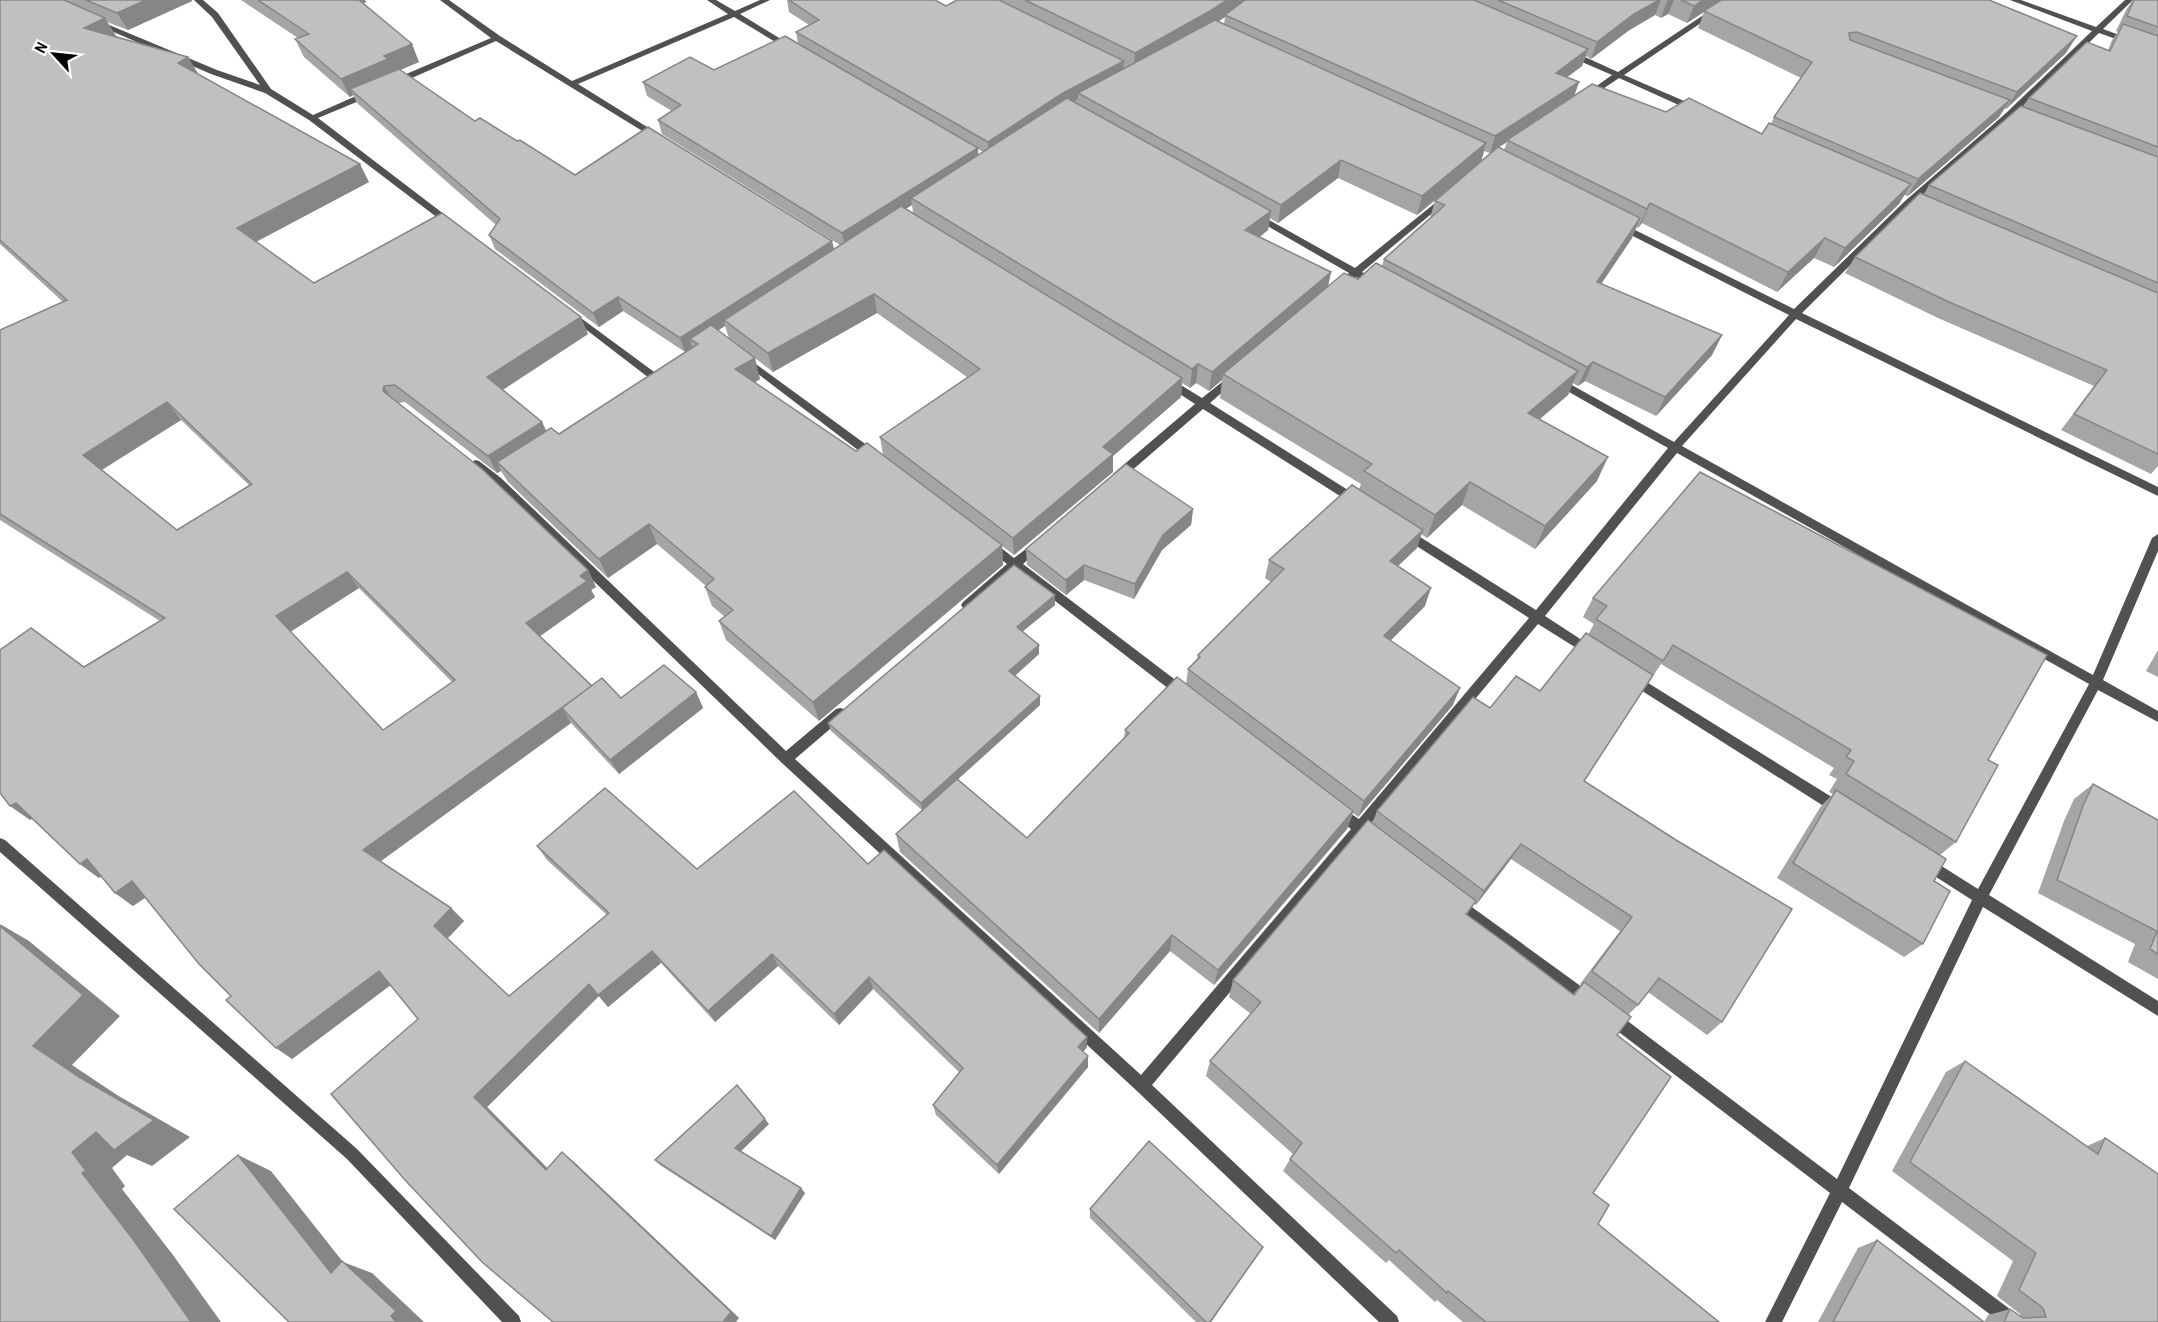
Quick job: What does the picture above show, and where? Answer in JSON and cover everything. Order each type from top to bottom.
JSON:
[{"type":"street","points":[[198,0],[216,15],[268,91]]},
{"type":"street","points":[[444,0],[497,38],[663,141]]},
{"type":"street","points":[[711,0],[795,50]]},
{"type":"street","points":[[572,84],[766,0]]},
{"type":"street","points":[[1580,101],[1731,0]]},
{"type":"street","points":[[2014,0],[2158,52]]},
{"type":"street","points":[[1142,1086],[1537,618],[1676,446],[1795,314],[1908,203],[2008,116],[2129,0]]},
{"type":"street","points":[[86,18],[214,72],[268,91],[312,118],[461,231]]},
{"type":"street","points":[[388,85],[497,38]]},
{"type":"street","points":[[1556,48],[1705,113]]},
{"type":"street","points":[[312,118],[377,90]]},
{"type":"street","points":[[1338,288],[1455,190]]},
{"type":"street","points":[[1243,209],[1387,289]]},
{"type":"street","points":[[1606,219],[2158,492]]},
{"type":"street","points":[[564,308],[662,376],[647,385]]},
{"type":"street","points":[[736,352],[885,465]]},
{"type":"street","points":[[1153,372],[1370,510]]},
{"type":"street","points":[[1114,480],[1239,372]]},
{"type":"street","points":[[1542,374],[1676,446],[2158,717]]},
{"type":"street","points":[[462,454],[502,478],[786,759],[1142,1086],[1391,1322]]},
{"type":"street","points":[[1390,523],[1597,656]]},
{"type":"street","points":[[962,609],[1051,533]]},
{"type":"street","points":[[978,536],[1192,699]]},
{"type":"street","points":[[1773,1322],[1840,1190],[1980,898],[2096,682],[2158,537]]},
{"type":"street","points":[[1617,668],[1849,815]]},
{"type":"street","points":[[786,759],[848,707]]},
{"type":"street","points":[[1331,807],[1388,849]]},
{"type":"street","points":[[0,844],[352,1154],[513,1322]]},
{"type":"street","points":[[1919,860],[2158,1009]]},
{"type":"street","points":[[1444,892],[2013,1322]]},
{"type":"building","points":[[0,0],[64,0],[105,18],[84,28],[188,57],[178,63],[360,164],[237,228],[314,283],[442,213],[581,317],[487,377],[542,422],[488,456],[395,385],[384,386],[383,391],[482,469],[588,570],[580,576],[587,581],[526,623],[592,686],[363,850],[451,908],[434,926],[509,996],[609,913],[537,846],[605,788],[697,869],[794,791],[868,864],[884,850],[1087,1037],[1078,1047],[1088,1056],[997,1165],[933,1105],[963,1068],[869,977],[834,1014],[772,954],[708,1011],[652,951],[598,995],[589,984],[474,1097],[546,1170],[562,1152],[731,1312],[723,1322],[553,1322],[482,1262],[405,1180],[331,1094],[418,1019],[379,971],[276,1048],[226,1000],[231,996],[199,964],[132,881],[115,893],[87,859],[80,864],[16,803],[10,806],[0,793],[0,650],[31,628],[84,667],[165,618],[0,514],[0,330],[67,300],[0,240]],"holes":[[[167,402],[252,484],[177,530],[83,455]],[[347,572],[455,680],[383,730],[276,616]]]},
{"type":"building","points":[[86,0],[146,0],[117,13]]},
{"type":"building","points":[[258,0],[359,0],[412,44],[384,56],[388,59],[341,79],[295,39],[309,34]]},
{"type":"building","points":[[789,0],[935,0],[946,6],[957,0],[999,0],[1124,61],[1063,93],[988,142],[796,32],[819,20]]},
{"type":"building","points":[[1025,0],[1227,0],[1135,53]]},
{"type":"building","points":[[1245,0],[1474,0],[1588,49],[1556,73],[1579,82],[1495,136],[1225,15]]},
{"type":"building","points":[[1498,0],[1659,0],[1634,14],[1597,42]]},
{"type":"building","points":[[1681,0],[1703,0],[1694,6]]},
{"type":"building","points":[[1721,0],[1989,0],[2077,36],[2017,92],[1857,32],[1849,33],[1850,40],[2010,100],[1918,179],[1774,117],[1812,62],[1704,11]]},
{"type":"building","points":[[2134,0],[2158,0],[2158,27],[2127,16]]},
{"type":"building","points":[[1215,20],[1486,143],[1422,196],[1341,160],[1281,205],[1078,93]]},
{"type":"building","points":[[2123,24],[2158,36],[2158,147],[2029,98],[2087,42],[2110,51]]},
{"type":"building","points":[[785,36],[978,148],[842,233],[658,120],[681,105],[643,82],[690,57],[714,70]]},
{"type":"building","points":[[399,69],[475,121],[480,118],[575,175],[648,127],[832,241],[680,338],[618,297],[593,313],[489,235],[500,219],[350,89]]},
{"type":"building","points":[[1592,84],[1666,112],[1689,98],[1762,134],[1769,123],[1911,184],[1845,248],[1825,238],[1788,272],[1650,203],[1647,209],[1507,140]]},
{"type":"building","points":[[1067,98],[1271,211],[1245,230],[1331,272],[1212,372],[1198,364],[1192,369],[911,198]]},
{"type":"building","points":[[2021,106],[2158,157],[2158,283],[1929,185]]},
{"type":"building","points":[[1498,147],[1640,218],[1597,282],[1722,335],[1665,397],[1593,362],[1587,367],[1384,259],[1445,205],[1435,201]]},
{"type":"building","points":[[1920,193],[2158,293],[2158,454],[2074,414],[2107,370],[1949,302],[1855,257]]},
{"type":"building","points":[[901,206],[1182,378],[1103,447],[1113,454],[1013,538],[880,437],[980,369],[874,294],[768,353],[724,320]]},
{"type":"building","points":[[1376,263],[1578,371],[1528,413],[1608,457],[1545,526],[1470,482],[1435,515],[1364,471],[1372,464],[1223,374],[1344,273],[1358,279]]},
{"type":"building","points":[[711,325],[755,358],[735,369],[856,451],[867,443],[1002,545],[813,702],[719,621],[733,610],[705,587],[714,579],[649,524],[599,559],[497,462],[551,428],[559,434],[698,344],[690,339]]},
{"type":"building","points":[[1126,464],[1193,509],[1163,535],[1135,584],[1084,565],[1066,580],[1026,549]]},
{"type":"building","points":[[1700,472],[2047,655],[1988,760],[1998,765],[1956,842],[1846,774],[1854,761],[1846,757],[1851,750],[1673,645],[1663,661],[1596,619],[1607,606],[1593,598]]},
{"type":"building","points":[[1352,485],[1423,530],[1390,561],[1431,588],[1384,636],[1460,688],[1364,801],[1188,669],[1200,657],[1198,655],[1284,569],[1269,560]]},
{"type":"building","points":[[1014,565],[1055,595],[1017,627],[1039,645],[1009,671],[1040,696],[921,803],[828,723]]},
{"type":"building","points":[[1586,633],[1653,675],[1584,781],[1676,840],[1792,909],[1722,1022],[1659,978],[1638,1005],[1592,971],[1632,917],[1521,844],[1484,891],[1377,811],[1473,697],[1490,708],[1516,676],[1540,691]]},
{"type":"building","points":[[664,665],[696,692],[610,760],[562,708],[602,678],[621,698]]},
{"type":"building","points":[[1177,677],[1353,811],[1218,970],[1172,935],[1099,1019],[896,834],[957,779],[1027,838],[1129,733],[1125,730]]},
{"type":"building","points":[[2093,784],[2158,820],[2158,954],[2150,949],[2157,931],[2057,880]]},
{"type":"building","points":[[1836,790],[1946,859],[1934,881],[1950,891],[1923,944],[1793,863]]},
{"type":"building","points":[[1368,820],[1476,901],[1466,914],[1574,995],[1584,982],[1631,1017],[1617,1035],[1671,1077],[1593,1193],[1609,1205],[1598,1224],[1719,1322],[1486,1322],[1448,1291],[1447,1293],[1399,1250],[1396,1253],[1290,1159],[1302,1143],[1210,1061],[1261,1002],[1233,980]]},
{"type":"building","points":[[0,926],[83,995],[33,1046],[79,1077],[154,1120],[114,1150],[96,1132],[72,1152],[86,1171],[82,1173],[135,1242],[191,1322],[0,1322]]},
{"type":"building","points":[[1965,1061],[2098,1154],[2105,1138],[2158,1174],[2158,1322],[2004,1322],[2010,1309],[2023,1318],[2046,1317],[2043,1308],[2019,1290],[2036,1253],[1910,1162]]},
{"type":"building","points":[[737,1085],[765,1119],[735,1148],[801,1188],[771,1236],[655,1160]]},
{"type":"building","points":[[1149,1141],[1263,1247],[1210,1322],[1206,1322],[1090,1209]]},
{"type":"building","points":[[238,1155],[331,1273],[342,1261],[396,1311],[391,1316],[396,1322],[289,1322],[174,1209]]},
{"type":"building","points":[[1877,1240],[1984,1322],[1833,1322]]}]
